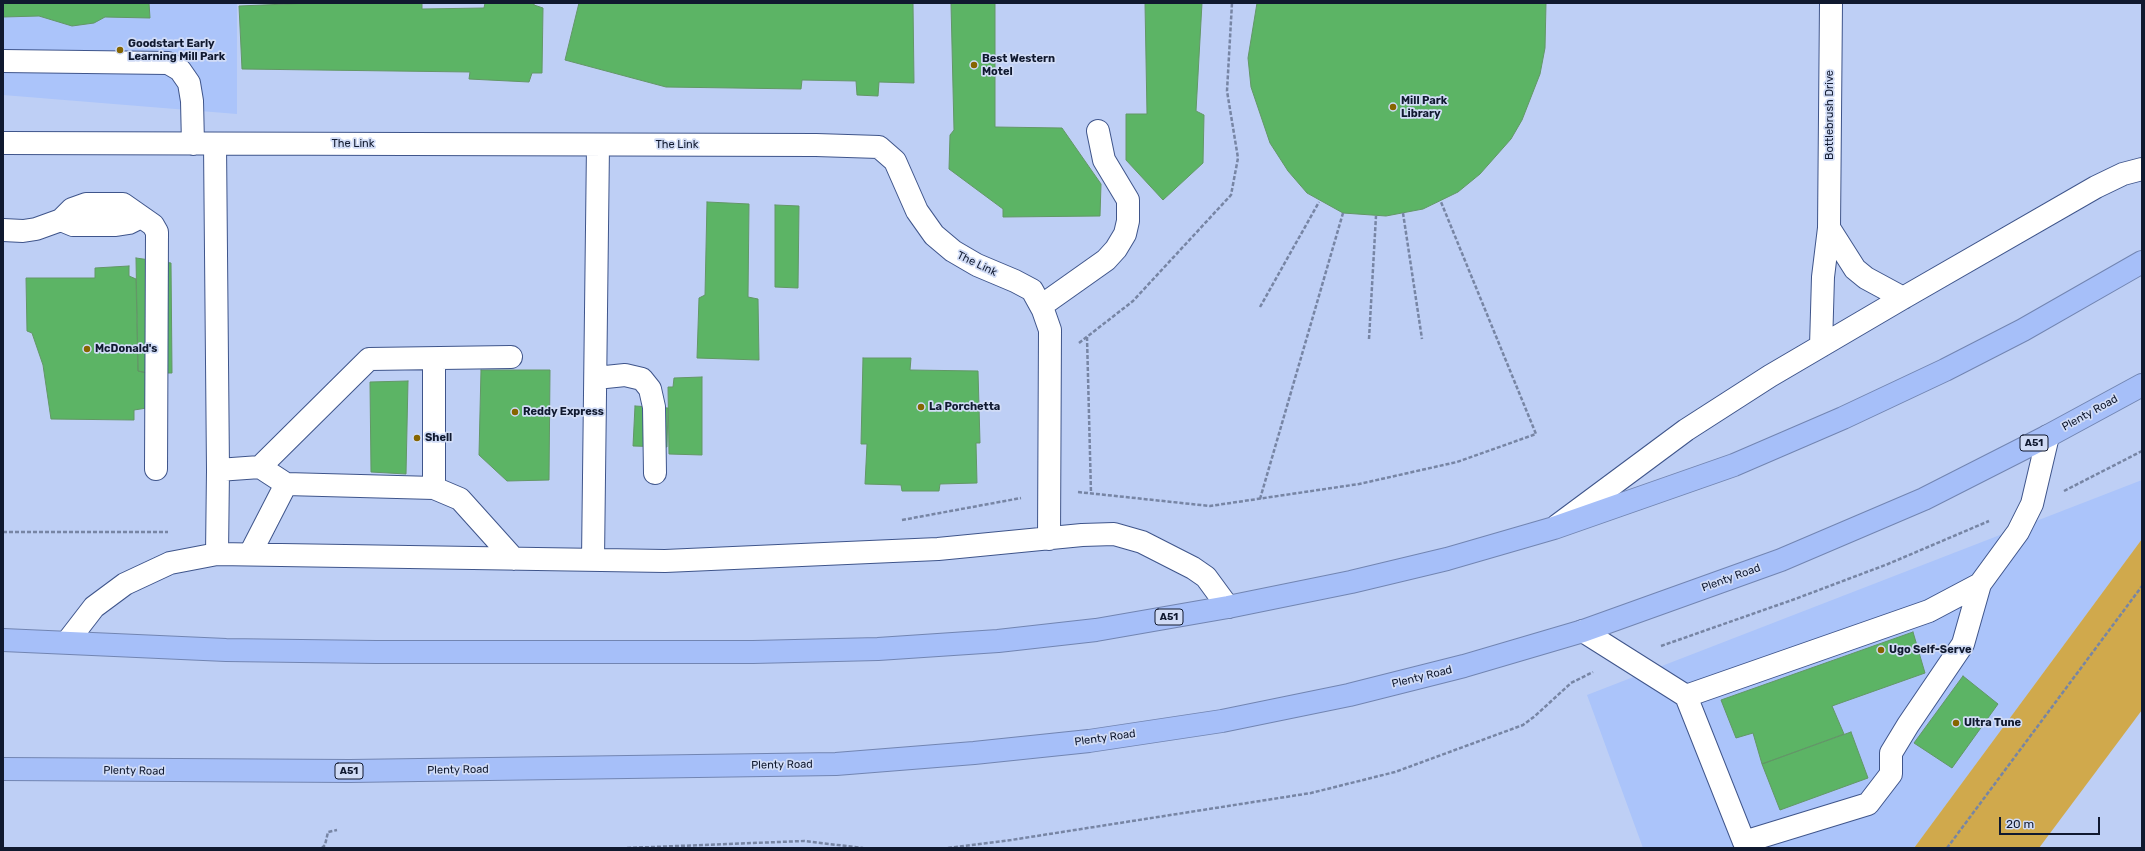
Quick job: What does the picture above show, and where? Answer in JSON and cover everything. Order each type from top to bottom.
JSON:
[{"type":"highway","name":"A51","points":[[3,640],[226,650],[376,652],[753,652],[878,649],[998,640],[1096,630],[1228,607],[1351,582],[1447,559],[1554,528],[1734,466],[1843,418],[1945,370],[2016,334],[2142,262]]},
{"type":"highway","name":"Plenty Road","points":[[3,769],[350,772],[836,764],[974,753],[1089,741],[1222,721],[1372,689],[1464,666],[1583,631],[1781,560],[1924,498],[2048,436],[2142,385]]},
{"type":"street","name":"Bottlebrush Drive","points":[[1821,346],[1823,277],[1829,228],[1831,3]]},
{"type":"street","points":[[3,61],[168,62],[180,70],[189,83],[192,101],[193,144]]},
{"type":"street","points":[[1041,306],[1106,260],[1116,249],[1125,234],[1128,221],[1128,200],[1104,160],[1098,131]]},
{"type":"street","name":"The Link","points":[[3,143],[816,145],[879,147],[895,161],[917,211],[934,235],[953,251],[977,265],[1032,290],[1041,306],[1050,330],[1049,539]]},
{"type":"street","points":[[215,144],[218,470],[217,554]]},
{"type":"street","points":[[593,560],[598,145]]},
{"type":"street","points":[[1554,528],[1686,430],[1821,346],[2096,187],[2141,168]]},
{"type":"street","points":[[3,230],[23,231],[61,220],[73,225],[116,225],[129,223],[141,217],[153,225],[157,232],[156,470]]},
{"type":"street","points":[[1829,228],[1855,269],[1866,278],[1902,298]]},
{"type":"street","points":[[260,467],[369,359],[511,357]]},
{"type":"street","points":[[434,359],[434,488]]},
{"type":"street","points":[[596,378],[625,375],[642,379],[650,389],[654,407],[655,473]]},
{"type":"street","points":[[1583,631],[1686,696],[1744,842],[1868,804],[1891,774],[1891,754],[1908,725],[1963,644],[1980,584],[2018,532],[2032,504],[2048,436]]},
{"type":"street","points":[[218,470],[260,467],[286,484],[434,488],[460,499],[514,559]]},
{"type":"street","points":[[250,554],[286,484]]},
{"type":"street","points":[[67,642],[94,607],[125,584],[170,563],[217,554],[665,561],[938,549],[1082,535],[1114,534],[1142,542],[1206,577],[1228,607]]},
{"type":"street","points":[[1686,696],[1929,611],[1980,584]]},
{"type":"path","points":[[1050,365],[1133,301],[1231,195],[1238,158],[1227,91],[1232,3]]},
{"type":"path","points":[[1260,307],[1319,202]]},
{"type":"path","points":[[897,521],[1050,493],[1091,494],[1210,506],[1359,484],[1457,462],[1536,434],[1441,202]]},
{"type":"path","points":[[1260,499],[1343,213]]},
{"type":"path","points":[[1403,213],[1422,339]]},
{"type":"path","points":[[1369,339],[1376,216]]},
{"type":"path","points":[[1087,336],[1091,494]]},
{"type":"path","points":[[2032,504],[2080,484],[2142,451]]},
{"type":"path","points":[[948,848],[1011,840],[1311,793],[1395,772],[1523,725],[1571,683],[1592,672],[1802,597],[1888,564],[1992,520]]},
{"type":"path","points":[[3,532],[170,532]]},
{"type":"path","points":[[1947,848],[2142,586]]},
{"type":"path","points":[[322,848],[325,845],[328,832],[337,830]]},
{"type":"path","points":[[627,848],[804,841],[863,848]]},
{"type":"shaded area","name":"Goodstart Early Learning Mill Park","points":[[3,3],[237,3],[237,114],[3,95]]},
{"type":"shaded area","name":"Ugo Self-Serve","points":[[2142,480],[2142,539],[1914,848],[1643,848],[1587,695]]},
{"type":"shaded area","points":[[2142,539],[2142,710],[2039,848],[1914,848]]},
{"type":"building","points":[[3,3],[149,3],[150,18],[105,17],[94,23],[72,26],[39,16],[3,17]]},
{"type":"building","points":[[311,3],[422,3],[422,9],[484,8],[485,3],[534,3],[534,5],[543,8],[542,73],[532,73],[529,82],[469,79],[470,72],[242,69],[239,6]]},
{"type":"building","points":[[579,3],[913,3],[914,83],[879,82],[878,96],[857,95],[856,81],[802,80],[801,89],[666,87],[565,60]]},
{"type":"building","name":"Best Western Motel","points":[[951,3],[995,3],[995,127],[1062,128],[1101,184],[1100,216],[1003,217],[1003,209],[949,169],[950,135],[954,130]]},
{"type":"building","points":[[1145,3],[1202,3],[1196,111],[1204,115],[1203,163],[1163,200],[1126,160],[1126,114],[1147,114]]},
{"type":"building","name":"Mill Park Library","points":[[1257,3],[1546,3],[1545,48],[1540,74],[1522,120],[1511,139],[1480,174],[1458,192],[1423,209],[1386,216],[1343,213],[1307,193],[1288,171],[1270,143],[1251,87],[1248,58]]},
{"type":"building","points":[[707,202],[749,204],[748,297],[758,299],[759,360],[697,358],[699,298],[705,295]]},
{"type":"building","points":[[775,205],[799,206],[798,288],[775,287]]},
{"type":"building","points":[[136,258],[171,263],[172,373],[147,373],[138,371]]},
{"type":"building","name":"McDonald's","points":[[129,266],[129,276],[136,279],[138,371],[147,373],[147,408],[134,410],[134,420],[51,419],[43,365],[32,333],[27,331],[26,278],[95,278],[95,268]]},
{"type":"building","name":"La Porchetta","points":[[863,358],[911,358],[910,370],[978,371],[980,443],[976,443],[977,483],[940,484],[939,491],[902,491],[901,485],[865,484],[867,444],[861,444]]},
{"type":"building","name":"Reddy Express","points":[[481,370],[550,370],[549,480],[507,481],[479,455]]},
{"type":"building","points":[[702,377],[702,455],[669,454],[668,387],[673,387],[674,378]]},
{"type":"building","points":[[408,381],[406,474],[371,472],[370,382]]},
{"type":"building","points":[[635,406],[668,408],[667,447],[633,446]]},
{"type":"building","points":[[1913,632],[1925,673],[1832,706],[1844,734],[1762,764],[1753,733],[1736,738],[1721,700]]},
{"type":"building","name":"Ultra Tune","points":[[1963,676],[1998,704],[1952,768],[1914,743]]},
{"type":"building","points":[[1851,732],[1868,778],[1780,810],[1762,764]]},
{"type":"place","name":"Goodstart Early Learning Mill Park","points":[[120,50]]},
{"type":"place","name":"Best Western Motel","points":[[974,65]]},
{"type":"place","name":"Mill Park Library","points":[[1393,107]]},
{"type":"place","name":"McDonald's","points":[[87,349]]},
{"type":"place","name":"La Porchetta","points":[[921,407]]},
{"type":"place","name":"Reddy Express","points":[[515,412]]},
{"type":"place","name":"Shell","points":[[417,438]]},
{"type":"place","name":"Ugo Self-Serve","points":[[1881,650]]},
{"type":"place","name":"Ultra Tune","points":[[1956,723]]}]
